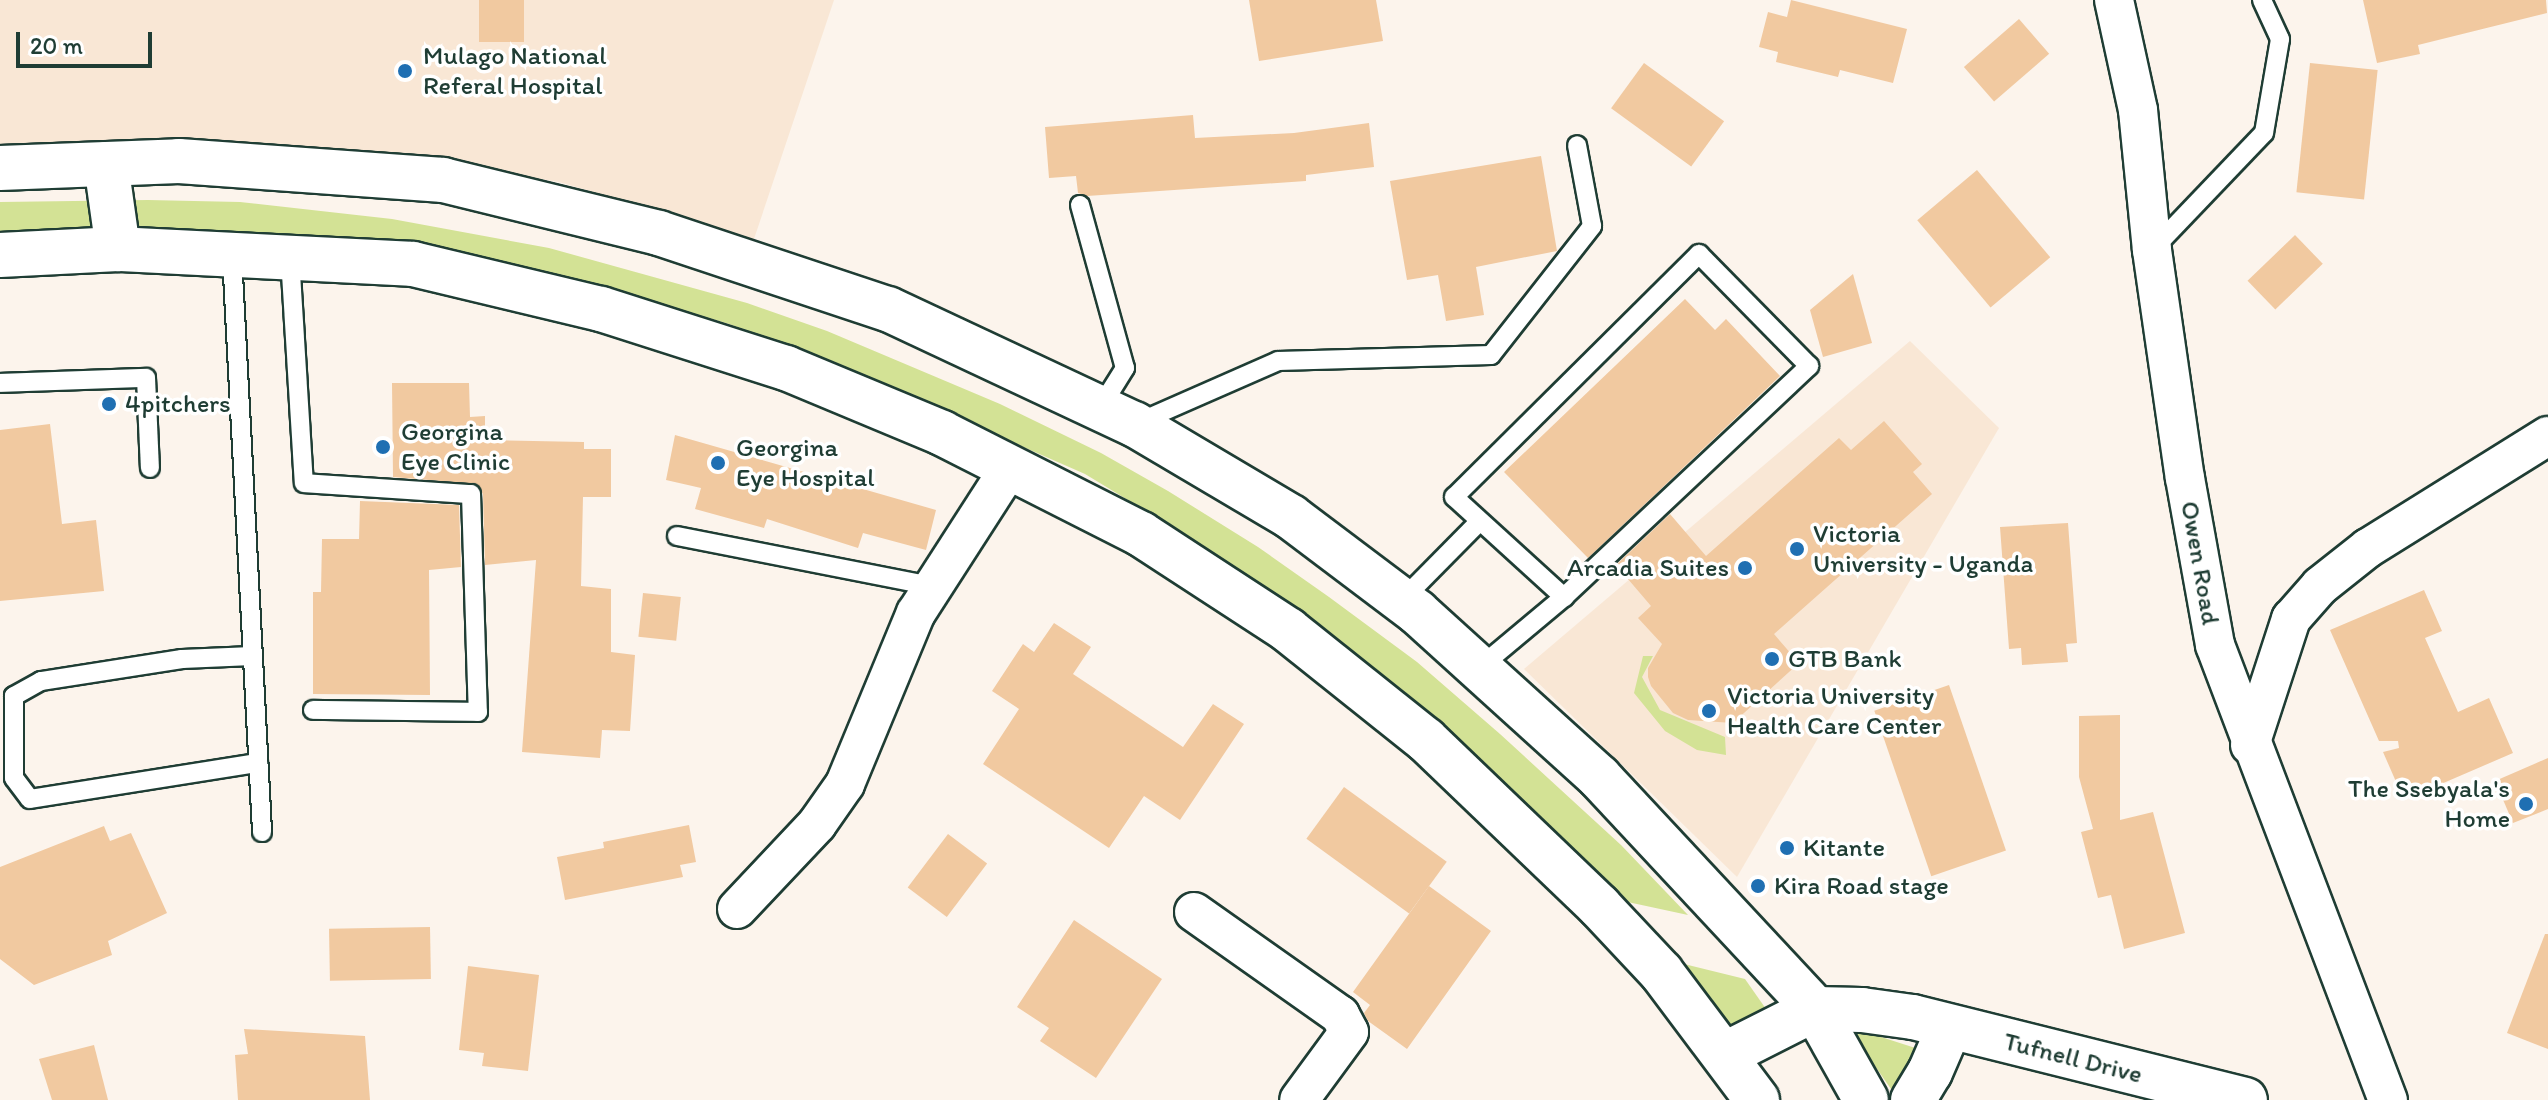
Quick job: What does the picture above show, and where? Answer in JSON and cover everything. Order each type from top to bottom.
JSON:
[{"type":"main road","points":[[0,168],[179,161],[443,180],[643,229],[888,309],[1117,416],[1291,517],[1401,601],[1599,777],[1815,1009],[1866,1100]]},
{"type":"main road","points":[[106,164],[118,249]]},
{"type":"main road","points":[[0,255],[118,249],[413,264],[601,309],[786,368],[942,433],[1141,534],[1288,630],[1426,740],[1599,906],[1661,972],[1726,1054],[1757,1100]]},
{"type":"main road","points":[[1726,1054],[1815,1009]]},
{"type":"main road","name":"Tufnell Drive","points":[[1815,1009],[1913,1017],[2245,1100]]},
{"type":"main road","points":[[1913,1100],[1930,1072],[1949,1028]]},
{"type":"street","name":"Owen Road","points":[[2114,0],[2138,110],[2152,250],[2185,478],[2215,645],[2250,745],[2388,1100]]},
{"type":"street","points":[[2250,745],[2291,619],[2320,586],[2368,548],[2548,436]]},
{"type":"street","points":[[737,909],[817,824],[845,784],[893,661],[933,586],[1010,467]]},
{"type":"street","points":[[1194,912],[1340,1015],[1349,1032],[1299,1100]]},
{"type":"lane","points":[[2152,250],[2264,133],[2280,39],[2262,0]]},
{"type":"lane","points":[[1080,205],[1125,368],[1117,416],[1278,361],[1491,355],[1592,226],[1577,145]]},
{"type":"lane","points":[[232,254],[262,832]]},
{"type":"lane","points":[[1479,668],[1564,597],[1809,366],[1699,254],[1454,497],[1564,597]]},
{"type":"lane","points":[[290,257],[304,483],[471,494],[478,712],[313,710]]},
{"type":"lane","points":[[0,383],[146,378],[150,468]]},
{"type":"lane","points":[[1401,601],[1480,521]]},
{"type":"lane","points":[[677,536],[933,586]]},
{"type":"lane","points":[[252,656],[182,659],[41,681],[14,696],[14,778],[30,799],[258,763]]},
{"type":"shaded area","name":"Mulago National Referal Hospital","points":[[0,0],[834,0],[754,239],[559,182],[410,158],[244,142],[0,158]]},
{"type":"shaded area","name":"Victoria University - Uganda","points":[[1910,341],[1999,428],[1737,877],[1524,669]]},
{"type":"green space","points":[[0,202],[240,202],[392,219],[549,248],[747,303],[827,331],[1000,404],[1101,453],[1168,491],[1258,547],[1417,662],[1621,845],[1688,915],[1623,901],[1465,747],[1339,641],[1189,537],[1085,474],[815,356],[729,324],[624,293],[488,262],[237,233],[0,239]]},
{"type":"green space","points":[[1643,656],[1653,656],[1642,677],[1660,710],[1725,737],[1726,755],[1697,750],[1665,731],[1634,693]]},
{"type":"green space","points":[[1684,964],[1745,979],[1766,1009],[1761,1031],[1730,1028]]},
{"type":"green space","points":[[1847,1026],[1934,1054],[1898,1099]]},
{"type":"building","points":[[479,0],[524,0],[524,42],[479,42]]},
{"type":"building","points":[[1249,0],[1376,0],[1383,41],[1259,61]]},
{"type":"building","points":[[1791,0],[1907,29],[1893,83],[1840,70],[1838,77],[1776,62],[1778,52],[1759,47],[1768,12],[1787,17]]},
{"type":"building","points":[[2363,0],[2546,0],[2547,13],[2418,45],[2420,54],[2377,63]]},
{"type":"building","points":[[2019,19],[2049,54],[1994,102],[1964,67]]},
{"type":"building","points":[[1644,63],[1724,121],[1691,166],[1611,108]]},
{"type":"building","points":[[2310,63],[2378,70],[2364,199],[2296,192]]},
{"type":"building","points":[[1193,115],[1195,138],[1294,133],[1369,123],[1374,167],[1306,175],[1306,181],[1087,196],[1078,193],[1076,176],[1049,178],[1045,127]]},
{"type":"building","points":[[1541,156],[1557,251],[1476,267],[1484,315],[1446,321],[1438,275],[1407,280],[1390,181]]},
{"type":"building","points":[[1977,170],[2050,257],[1991,307],[1917,220]]},
{"type":"building","points":[[2295,235],[2323,264],[2275,310],[2248,281]]},
{"type":"building","points":[[1853,274],[1872,343],[1823,357],[1810,310]]},
{"type":"building","points":[[1685,299],[1715,330],[1726,319],[1780,376],[1588,558],[1504,472]]},
{"type":"building","points":[[392,383],[469,383],[470,417],[485,416],[485,440],[584,442],[584,449],[611,449],[611,497],[583,497],[581,586],[611,589],[611,652],[635,655],[630,731],[602,730],[600,758],[522,752],[536,560],[485,565],[483,494],[477,484],[393,477]]},
{"type":"building","name":"Arcadia Suites","points":[[1884,421],[1922,464],[1913,472],[1932,494],[1774,634],[1799,663],[1733,723],[1688,720],[1673,713],[1651,686],[1648,677],[1648,668],[1662,644],[1638,618],[1651,606],[1616,565],[1670,514],[1706,556],[1839,438],[1851,450]]},
{"type":"building","points":[[50,424],[62,524],[96,520],[104,591],[0,601],[0,430]]},
{"type":"building","points":[[675,435],[936,510],[926,550],[863,533],[858,548],[767,519],[764,528],[695,509],[701,488],[666,480]]},
{"type":"building","points":[[360,501],[459,505],[461,567],[429,570],[430,695],[313,694],[313,592],[321,592],[322,539],[359,539]]},
{"type":"building","points":[[2068,523],[2077,643],[2066,644],[2068,662],[2022,665],[2021,648],[2009,649],[2000,527]]},
{"type":"building","points":[[2424,590],[2442,631],[2425,638],[2458,712],[2489,698],[2513,753],[2404,800],[2383,752],[2399,748],[2398,741],[2379,741],[2330,630]]},
{"type":"building","points":[[643,593],[681,597],[676,641],[638,637]]},
{"type":"building","points":[[1054,623],[1091,647],[1073,674],[1183,747],[1213,704],[1244,724],[1180,820],[1144,796],[1109,848],[983,764],[1019,709],[992,691],[1023,644],[1034,652]]},
{"type":"building","points":[[1949,685],[2006,850],[1931,876],[1874,711]]},
{"type":"building","points":[[2120,715],[2120,820],[2153,812],[2185,933],[2124,949],[2111,895],[2098,898],[2081,832],[2093,829],[2079,777],[2079,716]]},
{"type":"building","name":"The Ssebyala's Home","points":[[2548,758],[2548,809],[2513,823],[2495,781]]},
{"type":"building","points":[[1344,787],[1447,862],[1409,913],[1306,839]]},
{"type":"building","points":[[689,825],[696,862],[680,865],[683,877],[565,900],[557,857],[604,848],[603,842]]},
{"type":"building","points":[[104,826],[110,841],[131,833],[167,913],[108,941],[112,955],[34,985],[0,959],[0,867]]},
{"type":"building","points":[[948,834],[987,863],[947,917],[908,888]]},
{"type":"building","points":[[1429,886],[1491,931],[1407,1049],[1368,1021],[1364,1013],[1370,1005],[1353,992]]},
{"type":"building","points":[[1074,920],[1162,979],[1096,1078],[1040,1041],[1049,1028],[1017,1007]]},
{"type":"building","points":[[430,927],[431,979],[330,981],[329,929]]},
{"type":"building","points":[[2545,934],[2548,934],[2548,1049],[2507,1033]]},
{"type":"building","points":[[468,966],[539,975],[528,1071],[482,1066],[484,1053],[459,1050]]},
{"type":"building","points":[[244,1029],[365,1036],[370,1100],[238,1100],[235,1055],[248,1054]]},
{"type":"building","points":[[94,1045],[108,1100],[52,1100],[39,1059]]},
{"type":"place","name":"Mulago National Referal Hospital","points":[[405,71]]},
{"type":"place","name":"4pitchers","points":[[109,404]]},
{"type":"place","name":"Georgina Eye Clinic","points":[[383,447]]},
{"type":"place","name":"Georgina Eye Hospital","points":[[718,463]]},
{"type":"place","name":"Victoria University - Uganda","points":[[1797,549]]},
{"type":"place","name":"Arcadia Suites","points":[[1745,568]]},
{"type":"place","name":"GTB Bank","points":[[1772,659]]},
{"type":"place","name":"Victoria University Health Care Center","points":[[1709,711]]},
{"type":"place","name":"The Ssebyala's Home","points":[[2526,804]]},
{"type":"place","name":"Kitante","points":[[1787,848]]},
{"type":"place","name":"Kira Road stage","points":[[1758,886]]}]
